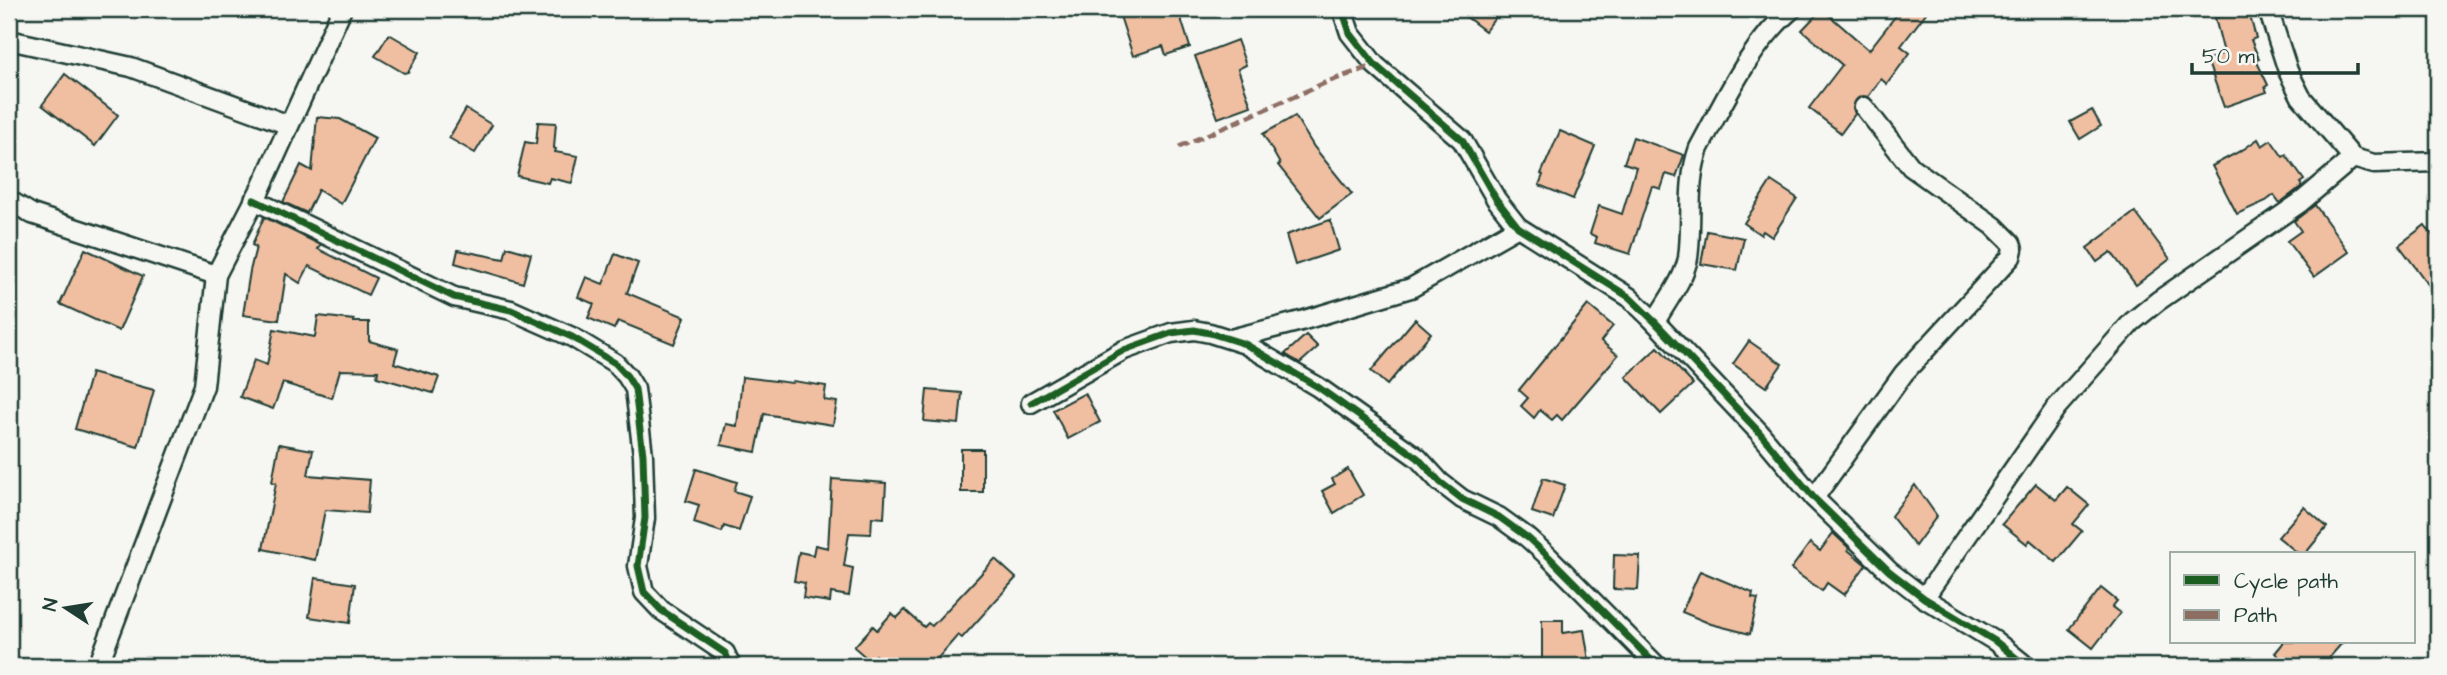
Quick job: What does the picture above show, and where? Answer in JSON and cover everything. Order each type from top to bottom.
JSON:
[{"type":"street","points":[[98,666],[204,386],[216,275],[254,200],[342,9]]},
{"type":"street","points":[[1342,9],[1350,33],[1375,65],[1462,140],[1496,199],[1518,227],[1629,297],[1759,432],[1814,498],[1889,571],[1924,598],[1996,641],[2026,666]]},
{"type":"street","points":[[1655,321],[1686,266],[1692,185],[1699,148],[1749,58],[1760,42],[1792,9]]},
{"type":"street","points":[[2268,9],[2288,71],[2301,97],[2353,158],[2374,164],[2438,162]]},
{"type":"street","points":[[9,40],[131,68],[289,125]]},
{"type":"street","points":[[1814,498],[1904,373],[2013,252],[2011,243],[1994,226],[1911,167],[1864,107]]},
{"type":"street","points":[[1924,598],[2056,408],[2132,322],[2301,202],[2353,158]]},
{"type":"street","points":[[9,200],[32,214],[216,275]]},
{"type":"street","points":[[254,200],[454,297],[511,310],[572,337],[615,363],[635,389],[643,455],[645,518],[638,566],[644,593],[661,610],[726,653],[731,666]]},
{"type":"street","points":[[1231,339],[1410,288],[1518,227]]},
{"type":"street","points":[[1031,403],[1124,350],[1171,332],[1194,330],[1231,339],[1255,349],[1318,387],[1418,458],[1440,482],[1462,499],[1499,517],[1528,538],[1657,666]]},
{"type":"building","points":[[1143,9],[1178,9],[1190,47],[1166,55],[1163,46],[1133,56],[1120,16]]},
{"type":"building","points":[[1456,9],[1502,9],[1485,31]]},
{"type":"building","points":[[1822,9],[1869,50],[1901,9],[1929,9],[1901,46],[1910,53],[1887,84],[1881,79],[1868,97],[1857,99],[1853,108],[1855,114],[1841,133],[1809,108],[1842,65],[1802,30]]},
{"type":"building","points":[[2248,9],[2256,38],[2251,40],[2259,59],[2256,60],[2268,85],[2265,87],[2267,92],[2224,107],[2207,60],[2224,53],[2215,18]]},
{"type":"building","points":[[389,34],[420,52],[408,72],[404,73],[375,56]]},
{"type":"building","points":[[1237,40],[1246,65],[1238,69],[1251,106],[1218,118],[1195,56]]},
{"type":"building","points":[[65,74],[118,115],[95,146],[42,105]]},
{"type":"building","points":[[466,109],[492,125],[475,153],[449,138]]},
{"type":"building","points":[[2092,110],[2101,126],[2080,139],[2070,122]]},
{"type":"building","points":[[1295,116],[1314,147],[1352,194],[1320,218],[1278,165],[1280,164],[1263,134]]},
{"type":"building","points":[[317,117],[340,119],[375,138],[341,204],[318,190],[307,213],[283,202],[301,165],[312,171]]},
{"type":"building","points":[[538,122],[556,123],[555,152],[578,156],[572,183],[550,178],[548,183],[517,176],[525,142],[536,144]]},
{"type":"building","points":[[1560,131],[1595,146],[1573,199],[1539,185],[1543,175],[1541,174]]},
{"type":"building","points":[[1633,137],[1684,155],[1676,177],[1666,174],[1661,189],[1652,186],[1630,254],[1595,243],[1597,237],[1590,234],[1599,206],[1622,214],[1636,167],[1624,163]]},
{"type":"building","points":[[2258,139],[2262,146],[2271,140],[2304,180],[2300,183],[2302,186],[2280,203],[2274,195],[2237,214],[2212,166]]},
{"type":"building","points":[[1771,181],[1797,198],[1772,237],[1763,231],[1761,235],[1744,223]]},
{"type":"building","points":[[2315,205],[2349,252],[2314,277],[2287,241],[2301,231],[2294,221]]},
{"type":"building","points":[[2135,212],[2170,259],[2136,285],[2111,252],[2097,262],[2087,248]]},
{"type":"building","points":[[264,217],[321,245],[318,249],[376,278],[368,295],[309,266],[300,283],[286,274],[279,320],[243,315],[256,247],[252,245]]},
{"type":"building","points":[[1330,220],[1339,250],[1295,265],[1286,235]]},
{"type":"building","points":[[2425,225],[2438,243],[2438,298],[2399,245]]},
{"type":"building","points":[[1707,231],[1744,238],[1737,270],[1701,264]]},
{"type":"building","points":[[507,247],[531,254],[523,283],[455,263],[458,250],[504,259]]},
{"type":"building","points":[[85,249],[143,276],[119,331],[60,304]]},
{"type":"building","points":[[615,254],[638,263],[627,293],[685,317],[674,344],[618,321],[614,329],[588,318],[594,304],[578,297],[586,277],[603,284]]},
{"type":"building","points":[[1588,305],[1613,326],[1601,341],[1618,355],[1562,420],[1557,415],[1552,420],[1540,410],[1534,418],[1521,406],[1528,398],[1519,390]]},
{"type":"building","points":[[318,316],[369,322],[369,341],[398,349],[394,363],[439,377],[433,393],[377,377],[378,371],[340,370],[332,398],[283,383],[273,409],[240,397],[254,360],[267,365],[274,329],[315,337]]},
{"type":"building","points":[[1415,319],[1431,333],[1387,385],[1371,371]]},
{"type":"building","points":[[1306,335],[1318,347],[1300,363],[1285,354]]},
{"type":"building","points":[[1749,341],[1782,364],[1766,387],[1733,364]]},
{"type":"building","points":[[1658,347],[1693,384],[1661,414],[1626,377]]},
{"type":"building","points":[[91,373],[154,390],[138,447],[75,429]]},
{"type":"building","points":[[742,377],[826,386],[824,400],[837,402],[833,425],[764,414],[756,452],[721,445],[726,424],[737,426]]},
{"type":"building","points":[[927,390],[962,393],[959,424],[924,421]]},
{"type":"building","points":[[1085,393],[1100,422],[1068,439],[1053,410]]},
{"type":"building","points":[[279,444],[313,450],[308,475],[370,480],[367,513],[325,510],[315,560],[263,549],[276,483],[272,482]]},
{"type":"building","points":[[961,449],[983,449],[983,492],[961,492]]},
{"type":"building","points":[[696,469],[737,482],[734,491],[750,496],[739,531],[724,526],[722,532],[694,523],[699,505],[686,501]]},
{"type":"building","points":[[1348,469],[1363,495],[1334,513],[1322,491],[1335,484],[1332,479]]},
{"type":"building","points":[[1543,478],[1565,485],[1553,519],[1532,512]]},
{"type":"building","points":[[832,479],[886,483],[884,518],[872,517],[871,534],[849,533],[844,566],[853,568],[849,596],[831,593],[830,602],[803,598],[805,583],[794,581],[799,552],[813,555],[815,545],[828,548]]},
{"type":"building","points":[[2036,484],[2056,500],[2067,487],[2089,505],[2073,524],[2082,531],[2056,562],[2030,540],[2027,544],[2002,524]]},
{"type":"building","points":[[1915,485],[1937,516],[1915,546],[1891,516]]},
{"type":"building","points":[[2304,507],[2327,527],[2307,552],[2297,552],[2278,537]]},
{"type":"building","points":[[1833,533],[1866,565],[1844,595],[1827,583],[1822,591],[1791,569],[1810,543],[1820,551]]},
{"type":"building","points":[[1614,555],[1640,556],[1638,590],[1613,589]]},
{"type":"building","points":[[995,559],[1016,578],[962,638],[958,635],[931,666],[889,666],[876,655],[870,661],[854,647],[873,626],[877,630],[892,613],[897,618],[905,610],[924,627],[928,623],[932,626]]},
{"type":"building","points":[[1700,571],[1753,593],[1752,598],[1758,599],[1750,634],[1711,624],[1682,612]]},
{"type":"building","points":[[315,578],[355,584],[350,623],[309,617]]},
{"type":"building","points":[[2101,588],[2117,601],[2112,607],[2120,613],[2093,648],[2069,629]]},
{"type":"building","points":[[1542,620],[1563,620],[1563,633],[1584,630],[1590,666],[1542,666]]},
{"type":"building","points":[[2282,644],[2341,644],[2322,666],[2290,666],[2275,653]]},
{"type":"marked path","points":[[1179,147],[1327,82],[1375,65]]},
{"type":"cycle path","points":[[1342,9],[1350,33],[1375,65],[1462,140],[1496,199],[1518,227],[1629,297],[1759,432],[1814,498],[1889,571],[1924,598],[1995,641],[2026,666]]},
{"type":"cycle path","points":[[254,200],[454,297],[511,310],[572,337],[615,363],[635,389],[643,455],[645,518],[638,566],[644,592],[661,610],[725,653],[731,666]]},
{"type":"cycle path","points":[[1031,403],[1124,350],[1171,333],[1194,330],[1245,344],[1318,387],[1418,458],[1440,482],[1462,499],[1499,517],[1528,538],[1657,666]]}]
